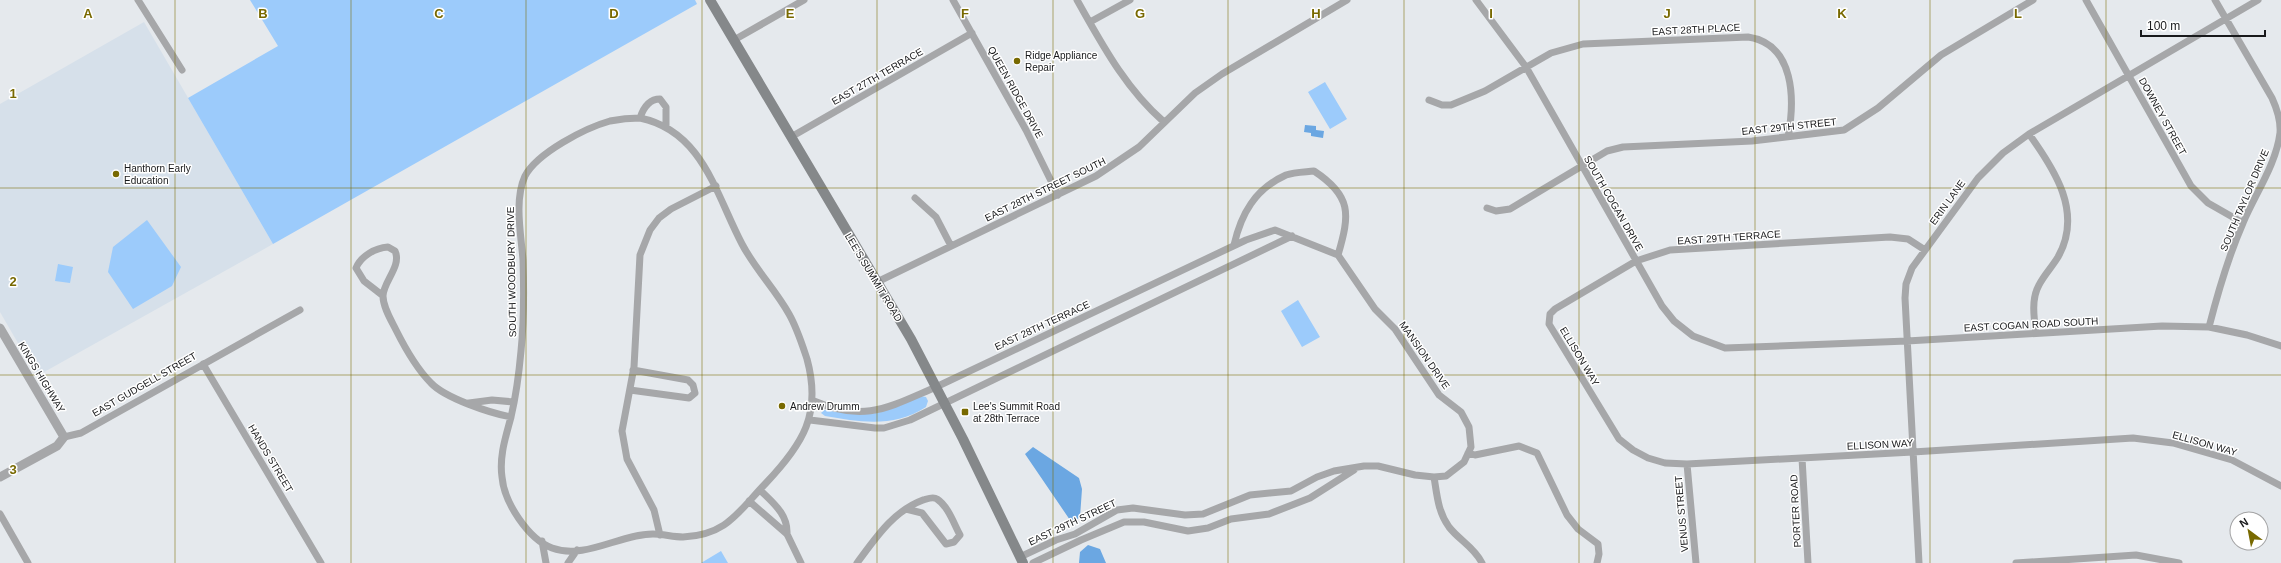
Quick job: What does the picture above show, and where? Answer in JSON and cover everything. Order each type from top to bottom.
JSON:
[{"type":"main road","name":"LEE'S SUMMIT ROAD","points":[[710,0],[911,339],[944,402],[1022,560]]},
{"type":"street","points":[[138,0],[182,70]]},
{"type":"street","points":[[734,40],[804,0]]},
{"type":"street","name":"QUEEN RIDGE DRIVE","points":[[954,0],[1026,130],[1058,195]]},
{"type":"street","points":[[1077,0],[1123,78],[1133,91],[1164,122]]},
{"type":"street","points":[[1090,22],[1130,0]]},
{"type":"street","name":"EAST 28TH STREET SOUTH","points":[[877,282],[1058,195],[1117,164],[1140,147],[1195,93],[1222,74],[1347,0]]},
{"type":"street","name":"SOUTH COGAN DRIVE","points":[[1476,0],[1526,67],[1662,306],[1674,321],[1694,336],[1725,348],[1780,346]]},
{"type":"street","name":"EAST 29TH STREET","points":[[1487,208],[1496,211],[1510,209],[1607,151],[1623,147],[1788,138],[1844,130],[1878,108],[1941,55],[2033,0]]},
{"type":"street","name":"DOWNEY STREET","points":[[2086,0],[2191,186],[2208,203],[2243,223]]},
{"type":"street","name":"SOUTH TAYLOR DRIVE","points":[[2209,327],[2219,288],[2243,223],[2276,151],[2280,124],[2279,115],[2272,98],[2215,0]]},
{"type":"street","name":"ERIN LANE","points":[[1919,563],[1905,298],[1906,284],[1912,268],[1978,178],[2003,153],[2028,134],[2258,0]]},
{"type":"street","name":"EAST 27TH TERRACE","points":[[791,137],[972,33]]},
{"type":"street","name":"EAST 28TH PLACE","points":[[1429,100],[1442,105],[1451,105],[1485,91],[1551,53],[1584,44],[1755,38],[1766,42],[1775,49],[1787,69],[1792,103],[1788,138]]},
{"type":"street","points":[[666,126],[666,107],[660,99],[650,102],[643,109],[640,118],[655,121],[666,126],[683,140],[710,173],[716,186],[728,216],[756,269],[790,315],[802,342],[810,370],[814,401],[810,420],[796,448],[760,490],[723,528],[706,535],[680,537],[660,534],[654,510],[627,459],[622,431],[633,370],[640,255],[650,230],[671,209],[716,186]]},
{"type":"street","name":"SOUTH WOODBURY DRIVE","points":[[640,118],[614,120],[599,125],[551,149],[536,161],[525,177],[520,193],[523,265],[522,349],[514,402],[504,442],[501,476],[507,499],[531,532],[550,547],[565,551],[576,550],[626,538],[660,534]]},
{"type":"street","points":[[2028,134],[2046,157],[2061,187],[2068,217],[2067,234],[2062,248],[2035,294],[2034,316],[2036,334]]},
{"type":"street","points":[[1234,245],[1238,228],[1247,207],[1265,190],[1286,175],[1314,171],[1330,182],[1344,202],[1346,218],[1338,255]]},
{"type":"street","points":[[915,198],[936,217],[951,246]]},
{"type":"street","name":"EAST 28TH TERRACE","points":[[814,401],[855,413],[875,411],[936,387],[1234,245],[1275,230],[1338,255]]},
{"type":"street","points":[[810,420],[884,428],[910,420],[944,402],[1292,236]]},
{"type":"street","name":"EAST 29TH TERRACE","points":[[1550,317],[1555,309],[1636,261],[1670,250],[1890,236],[1908,239],[1925,250]]},
{"type":"street","points":[[382,295],[398,258],[395,251],[388,247],[373,251],[360,259],[356,268],[364,281],[382,295],[386,310],[406,350],[431,384],[442,391],[469,402],[482,410],[511,416]]},
{"type":"street","name":"MANSION DRIVE","points":[[1338,255],[1374,309],[1395,329],[1439,396],[1461,412],[1469,427],[1471,447],[1468,454]]},
{"type":"street","name":"EAST GUDGELL STREET","points":[[0,476],[57,446],[64,437],[81,433],[300,310]]},
{"type":"street","name":"ELLISON WAY","points":[[1550,317],[1549,324],[1619,439],[1633,450],[1648,458],[1665,463],[1687,464],[1802,458],[2132,438],[2172,443],[2232,460],[2281,486]]},
{"type":"street","name":"EAST COGAN ROAD SOUTH","points":[[1780,346],[2036,334],[2162,326],[2209,327],[2247,334],[2281,346]]},
{"type":"street","name":"KINGS HIGHWAY","points":[[0,328],[64,437]]},
{"type":"street","name":"HANDS STREET","points":[[203,364],[321,563]]},
{"type":"street","points":[[630,390],[689,398],[695,393],[693,385],[688,380],[633,370]]},
{"type":"street","points":[[469,402],[492,400],[514,402]]},
{"type":"street","points":[[1482,563],[1472,548],[1450,528],[1439,510],[1434,477],[1446,476],[1464,462],[1468,454],[1475,455],[1519,446],[1537,453],[1567,515],[1578,529],[1598,544],[1599,554],[1597,563]]},
{"type":"street","name":"PORTER ROAD","points":[[1802,458],[1808,563]]},
{"type":"street","name":"VENUS STREET","points":[[1687,464],[1696,563]]},
{"type":"street","name":"EAST 29TH STREET","points":[[1033,563],[1081,540],[1124,522],[1144,522],[1188,531],[1208,528],[1231,519],[1269,514],[1310,498],[1351,471],[1364,466]]},
{"type":"street","name":"EAST 29TH STREET","points":[[1022,560],[1056,540],[1075,534],[1117,510],[1133,508],[1185,515],[1203,514],[1250,495],[1291,491],[1317,476],[1364,466],[1378,466],[1415,475],[1434,477]]},
{"type":"street","points":[[760,490],[780,510],[786,523],[787,534],[801,563]]},
{"type":"street","points":[[857,563],[883,529],[906,509],[931,498],[937,499],[945,508],[960,535],[954,542],[946,544],[922,513],[906,509]]},
{"type":"street","points":[[749,501],[787,534]]},
{"type":"street","points":[[0,514],[28,563]]},
{"type":"street","points":[[542,541],[546,563]]},
{"type":"street","points":[[568,563],[576,550]]},
{"type":"street","points":[[2016,563],[2136,555],[2179,563]]},
{"type":"shaded area","points":[[250,0],[695,0],[697,4],[273,244],[188,98],[278,46]]},
{"type":"shaded area","name":"Hanthorn Early Education","points":[[144,22],[273,244],[37,376],[0,312],[0,104]]},
{"type":"shaded area","points":[[1325,82],[1347,119],[1330,129],[1308,92]]},
{"type":"shaded area","points":[[1305,125],[1316,126],[1316,130],[1324,131],[1323,138],[1311,136],[1311,133],[1304,132]]},
{"type":"shaded area","points":[[147,220],[181,267],[172,286],[133,309],[108,272],[113,247]]},
{"type":"shaded area","points":[[58,264],[73,267],[70,283],[55,281]]},
{"type":"shaded area","points":[[1298,300],[1320,337],[1302,347],[1281,311]]},
{"type":"shaded area","points":[[921,396],[926,397],[928,401],[926,407],[914,414],[889,421],[877,422],[851,420],[825,416],[821,413],[824,410],[853,414],[874,413],[894,408]]},
{"type":"shaded area","points":[[1033,447],[1079,478],[1082,489],[1080,517],[1072,523],[1025,454]]},
{"type":"shaded area","points":[[1088,545],[1100,549],[1106,563],[1079,563],[1080,552]]},
{"type":"shaded area","points":[[721,551],[728,563],[701,563]]},
{"type":"place","name":"Ridge Appliance Repair","points":[[1017,61]]},
{"type":"place","name":"Hanthorn Early Education","points":[[116,174]]},
{"type":"place","name":"Andrew Drumm","points":[[782,406]]},
{"type":"place","name":"Lee's Summit Road at 28th Terrace","points":[[965,412]]}]
